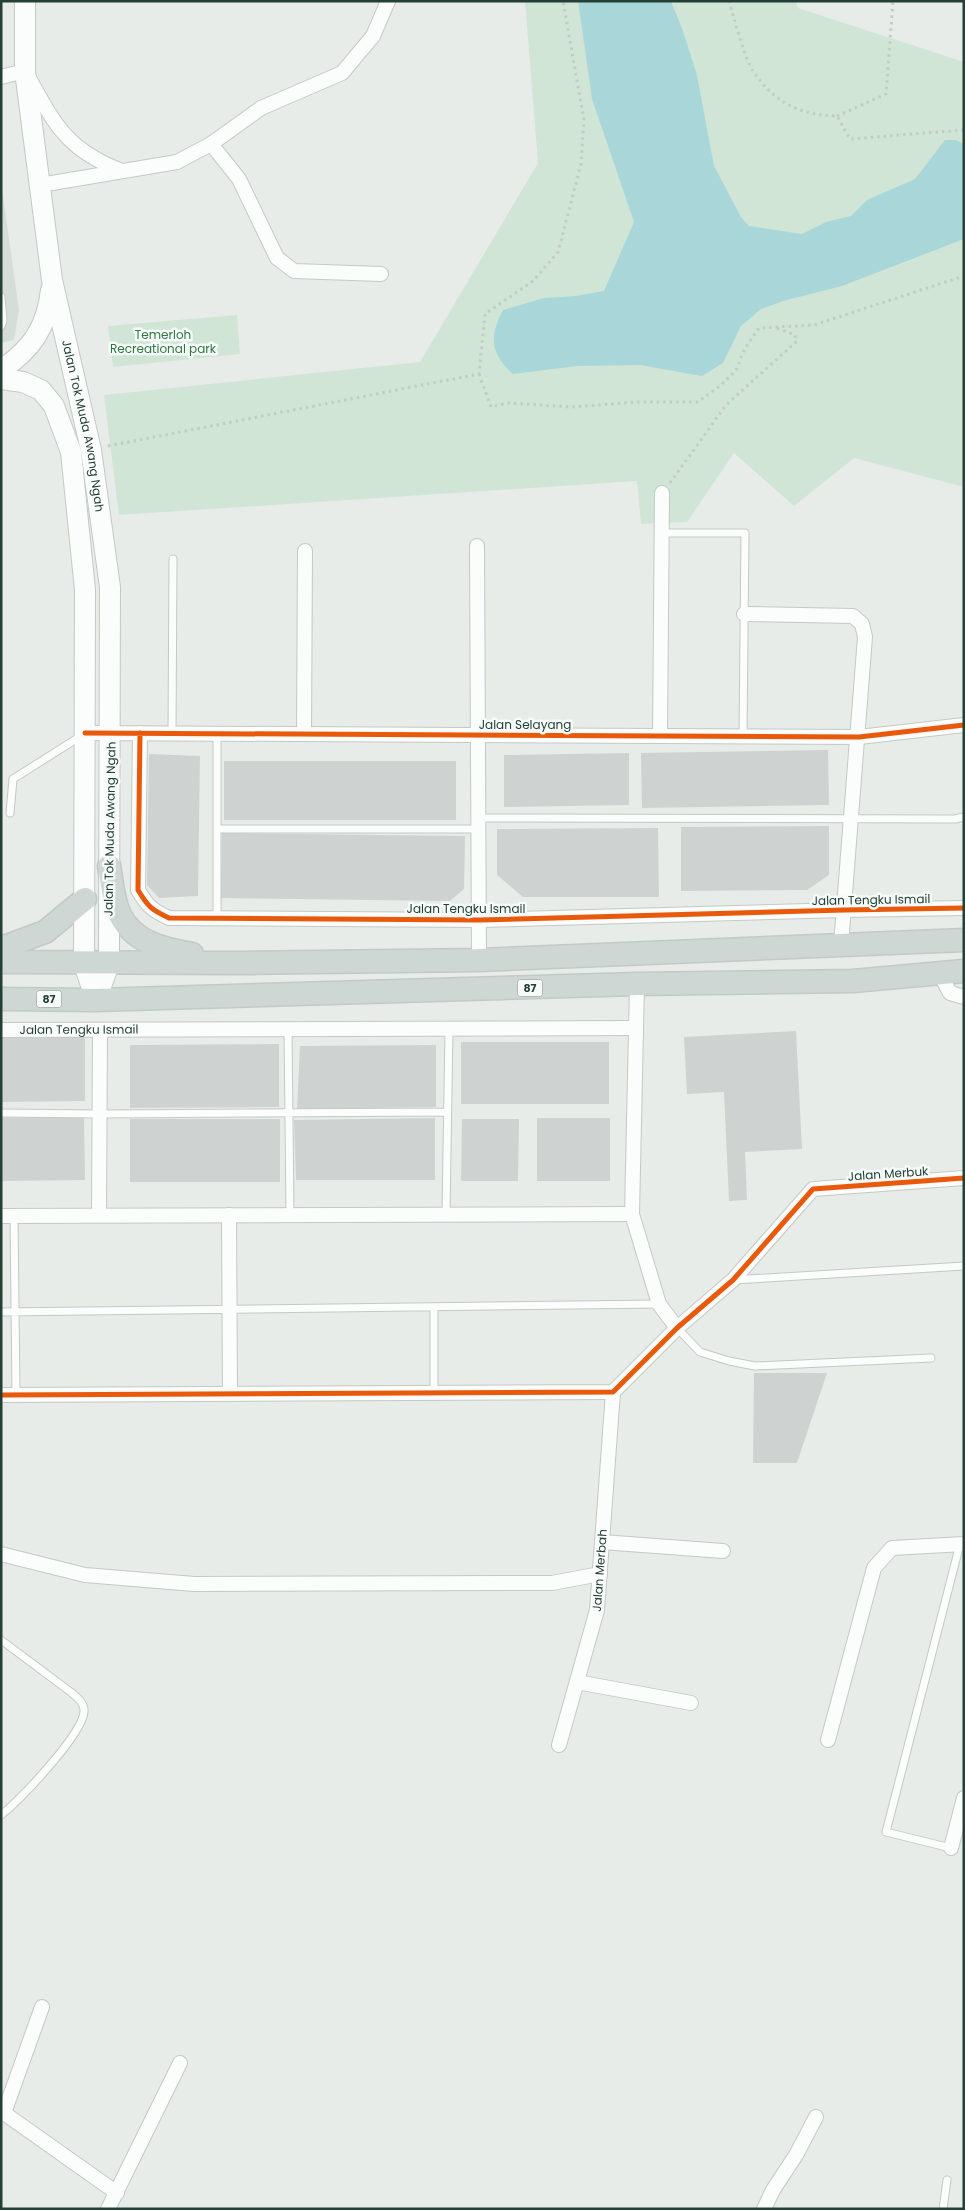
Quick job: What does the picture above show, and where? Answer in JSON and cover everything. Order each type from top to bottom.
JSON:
[{"type":"main road","name":"Jalan Tok Muda Awang Ngah","points":[[25,1],[25,71],[52,280],[90,450],[110,587],[109,964],[96,1000]]},
{"type":"main road","points":[[1,370],[18,359],[30,346],[40,329],[49,308],[52,280]]},
{"type":"main road","name":"Jalan Tok Muda Awang Ngah","points":[[1,379],[22,382],[41,390],[54,406],[71,452],[85,590],[84,964],[96,1000]]},
{"type":"main road","points":[[109,866],[119,914],[130,930],[159,948],[244,964]]},
{"type":"main road","points":[[1,948],[45,932],[85,899]]},
{"type":"main road","points":[[1,962],[244,964],[479,960],[964,940]]},
{"type":"main road","points":[[323,962],[325,995]]},
{"type":"main road","name":"87","points":[[1,998],[96,1000],[325,995],[637,984],[853,982],[964,972]]},
{"type":"street","points":[[40,185],[177,162],[211,144],[261,108],[342,73],[373,36],[388,1]]},
{"type":"street","points":[[1,77],[25,71],[56,126],[81,152],[102,164],[122,171]]},
{"type":"street","points":[[211,144],[239,179],[277,258],[294,271],[381,274]]},
{"type":"street","points":[[660,736],[662,494]]},
{"type":"street","points":[[477,546],[479,960]]},
{"type":"street","points":[[304,734],[305,551]]},
{"type":"street","points":[[744,614],[853,616],[862,624],[865,637],[859,737],[841,945]]},
{"type":"street","name":"Jalan Selayang","points":[[85,734],[859,737],[964,725]]},
{"type":"street","name":"Jalan Tengku Ismail","points":[[140,733],[138,890],[147,906],[170,918],[479,920],[964,908]]},
{"type":"street","points":[[940,974],[950,993],[964,997]]},
{"type":"street","points":[[637,984],[632,1214],[659,1304],[677,1328]]},
{"type":"street","name":"Jalan Tengku Ismail","points":[[1,1030],[636,1028]]},
{"type":"street","points":[[100,1030],[100,1215]]},
{"type":"street","name":"Jalan Merbuk","points":[[733,1280],[813,1189],[964,1178]]},
{"type":"street","points":[[8,1216],[632,1214]]},
{"type":"street","points":[[229,1215],[230,1394]]},
{"type":"street","points":[[1,1395],[613,1392],[677,1328],[733,1280]]},
{"type":"street","name":"Jalan Merbah","points":[[559,1745],[597,1610],[613,1392]]},
{"type":"street","points":[[602,1542],[722,1551]]},
{"type":"street","points":[[828,1740],[874,1568],[892,1548],[962,1544]]},
{"type":"street","points":[[1,1554],[85,1575],[194,1584],[552,1583],[600,1574]]},
{"type":"street","points":[[577,1682],[690,1703]]},
{"type":"street","points":[[951,1848],[963,1800]]},
{"type":"street","points":[[42,2007],[3,2112],[117,2193]]},
{"type":"street","points":[[108,2209],[180,2062]]},
{"type":"street","points":[[764,2209],[773,2190],[796,2155],[816,2117]]},
{"type":"lane","points":[[1,297],[3,321],[1,326]]},
{"type":"lane","points":[[662,533],[745,534],[743,737]]},
{"type":"lane","points":[[172,734],[173,558]]},
{"type":"lane","points":[[10,813],[13,779],[85,734]]},
{"type":"lane","points":[[217,734],[217,918]]},
{"type":"lane","points":[[217,829],[699,817],[852,820],[955,819],[964,816]]},
{"type":"lane","points":[[288,1029],[290,1215]]},
{"type":"lane","points":[[446,1214],[449,1029]]},
{"type":"lane","points":[[1,1113],[447,1112]]},
{"type":"lane","points":[[8,1216],[15,1312],[16,1395]]},
{"type":"lane","points":[[733,1280],[964,1266]]},
{"type":"lane","points":[[1,1312],[659,1304]]},
{"type":"lane","points":[[434,1307],[434,1393]]},
{"type":"lane","points":[[677,1328],[700,1352],[729,1361],[755,1366],[931,1358]]},
{"type":"lane","points":[[951,1848],[886,1832],[962,1544]]},
{"type":"lane","points":[[1,1640],[72,1693],[81,1701],[84,1712],[75,1735],[14,1804],[1,1815]]},
{"type":"lane","points":[[943,2209],[947,2180]]},
{"type":"path","points":[[563,1],[584,120],[580,164],[558,252],[533,282],[485,314],[480,374],[491,407],[508,404],[571,407],[636,402],[698,402],[722,385],[736,370],[745,348],[759,328],[814,325],[964,276]]},
{"type":"path","points":[[729,1],[752,70],[779,100],[800,111],[821,116],[837,116],[886,94],[893,1]]},
{"type":"path","points":[[837,116],[850,139],[964,130]]},
{"type":"path","points":[[662,494],[726,405],[797,341],[795,335],[787,330],[770,326]]},
{"type":"path","points":[[90,450],[480,374]]},
{"type":"shaded area","points":[[1,182],[19,310],[14,340],[1,343]]},
{"type":"green space","points":[[525,1],[796,1],[798,8],[964,62],[964,487],[854,458],[794,506],[734,453],[687,522],[641,524],[637,481],[119,515],[104,395],[420,362],[538,163]]},
{"type":"green space","name":"Temerloh Recreational park","points":[[237,315],[240,354],[113,367],[108,326]]},
{"type":"water","points":[[578,1],[671,1],[697,75],[714,166],[741,217],[749,226],[802,234],[826,222],[851,216],[867,200],[915,179],[945,140],[956,140],[964,144],[964,239],[842,286],[783,301],[761,309],[741,326],[723,363],[702,376],[640,365],[578,366],[513,374],[500,359],[494,344],[495,328],[503,310],[544,298],[576,296],[604,291],[634,222],[592,99]]},
{"type":"building","points":[[828,750],[829,805],[642,808],[641,753]]},
{"type":"building","points":[[629,753],[629,805],[504,807],[504,755]]},
{"type":"building","points":[[149,754],[200,756],[198,896],[159,898],[147,885]]},
{"type":"building","points":[[224,761],[456,761],[456,820],[224,820]]},
{"type":"building","points":[[829,826],[829,875],[807,890],[681,891],[681,827]]},
{"type":"building","points":[[658,828],[659,897],[523,897],[497,875],[497,829]]},
{"type":"building","points":[[222,833],[465,836],[464,889],[450,901],[221,898]]},
{"type":"building","points":[[796,1031],[802,1149],[745,1152],[747,1200],[729,1201],[724,1092],[687,1094],[684,1037]]},
{"type":"building","points":[[85,1037],[85,1101],[1,1102],[1,1038]]},
{"type":"building","points":[[461,1042],[609,1042],[609,1104],[461,1104]]},
{"type":"building","points":[[279,1044],[279,1107],[130,1108],[130,1045]]},
{"type":"building","points":[[436,1045],[436,1107],[297,1109],[300,1046]]},
{"type":"building","points":[[84,1117],[85,1180],[1,1181],[1,1118]]},
{"type":"building","points":[[435,1118],[435,1180],[296,1180],[294,1120]]},
{"type":"building","points":[[537,1118],[610,1118],[610,1181],[537,1181]]},
{"type":"building","points":[[130,1119],[280,1119],[280,1182],[130,1182]]},
{"type":"building","points":[[462,1119],[519,1119],[518,1181],[461,1181]]},
{"type":"building","points":[[754,1373],[827,1373],[797,1463],[753,1463]]},
{"type":"cycle path","points":[[85,733],[859,737],[964,725]]},
{"type":"cycle path","points":[[140,733],[138,890],[151,907],[169,918],[479,920],[964,908]]},
{"type":"cycle path","points":[[1,1395],[613,1392],[677,1328],[733,1280],[813,1189],[964,1178]]}]
